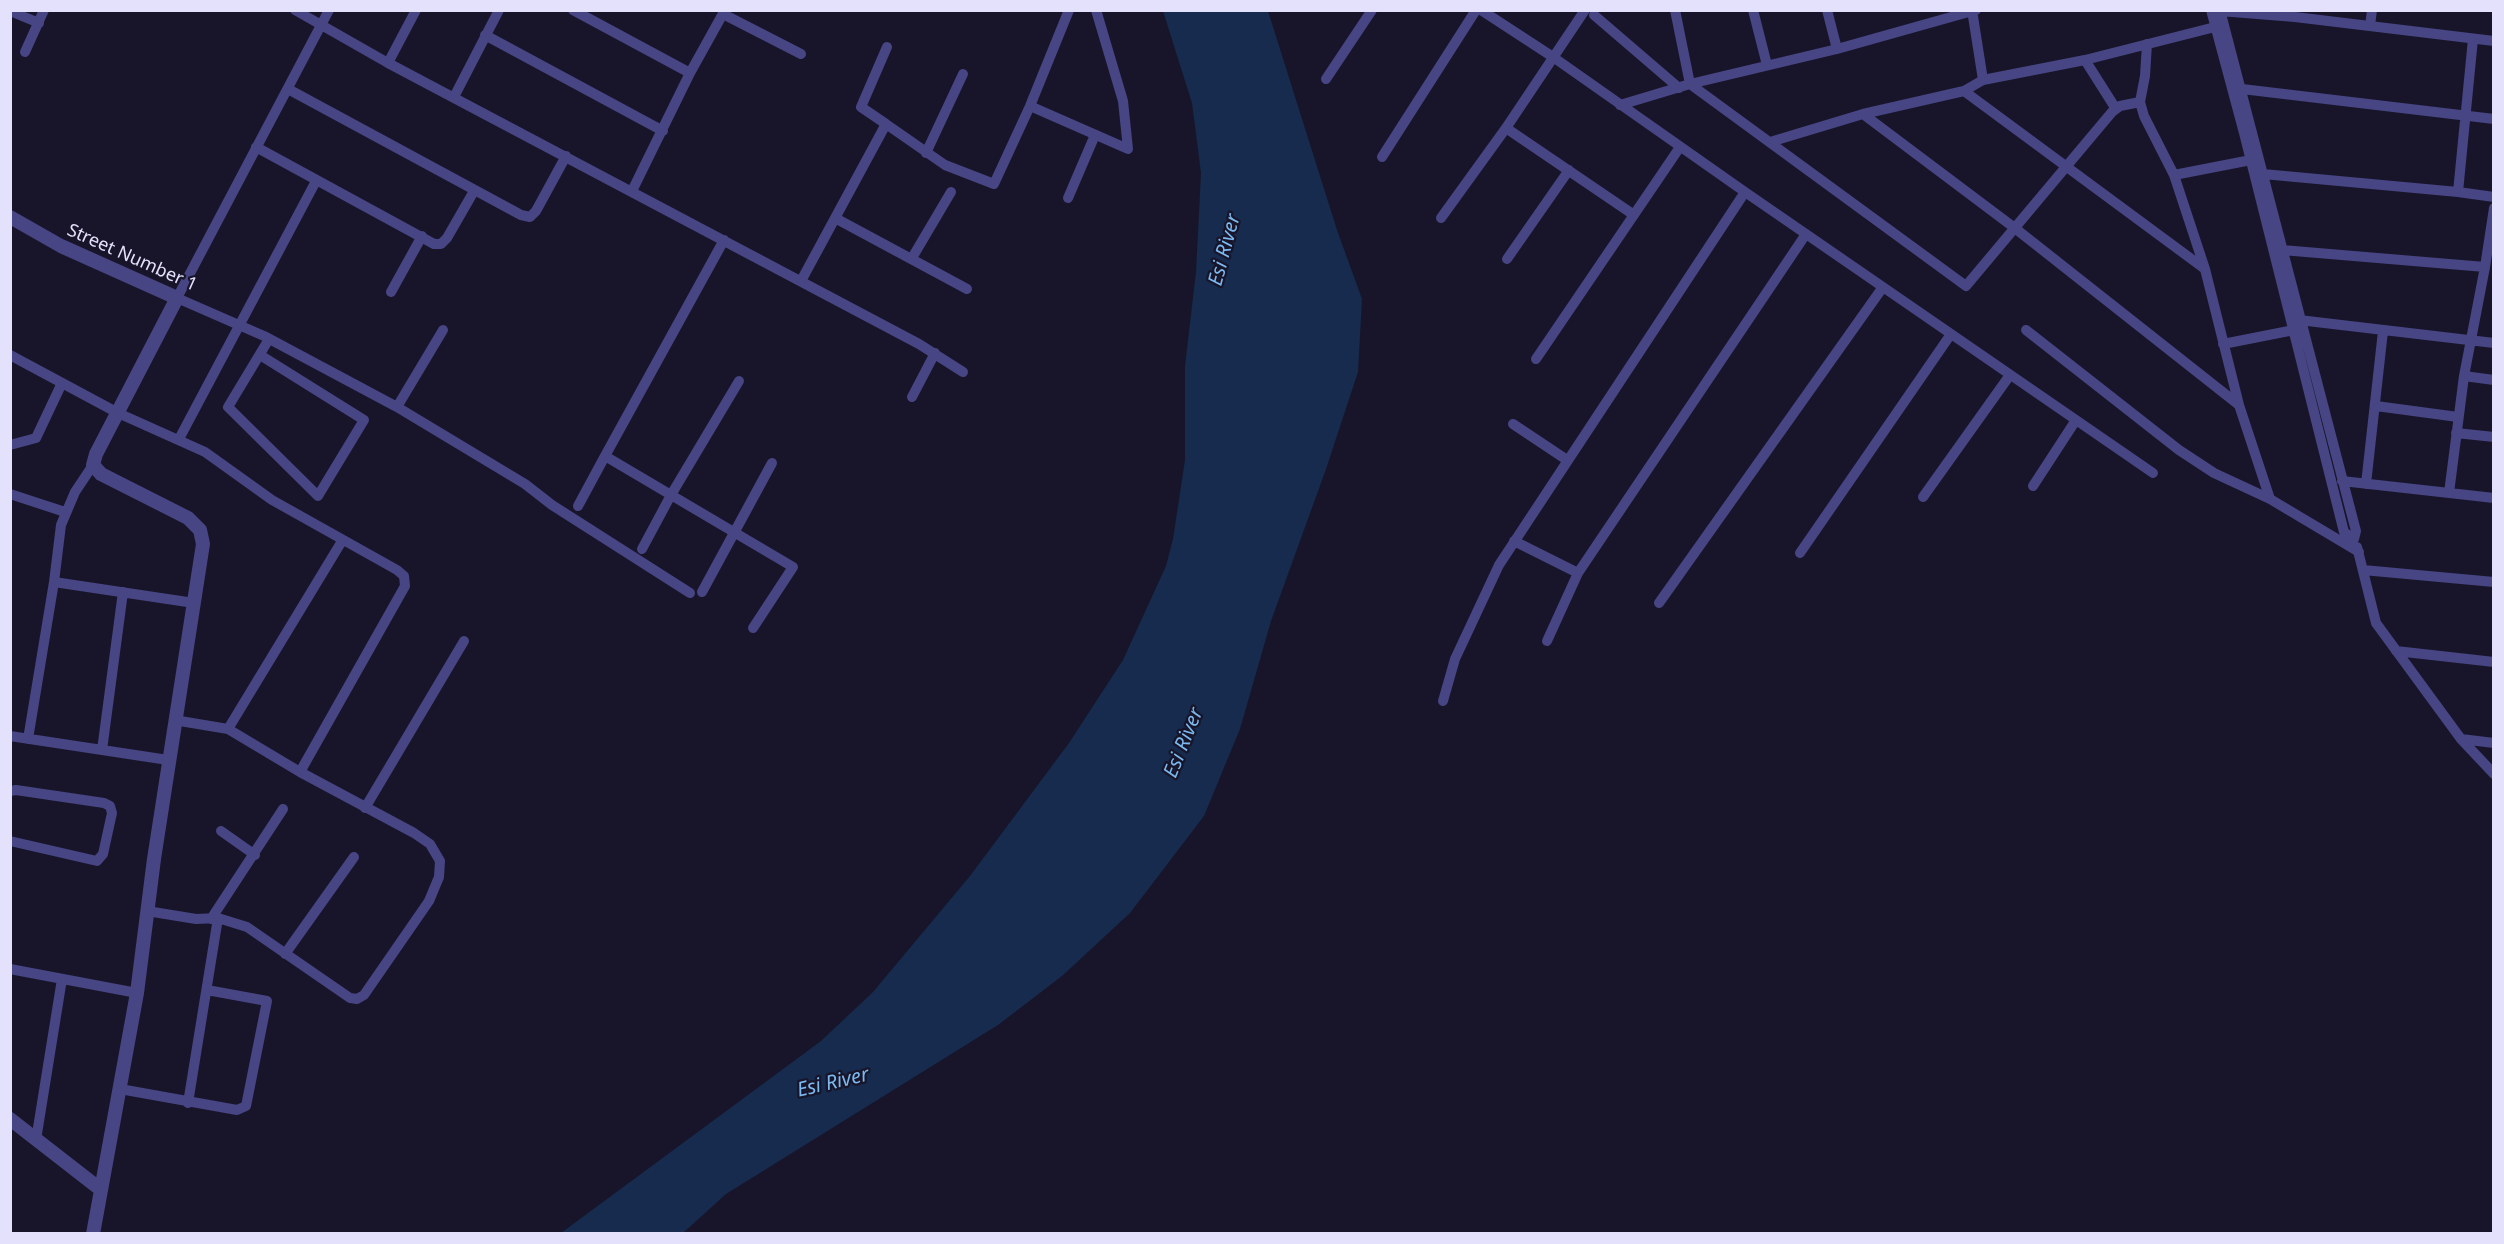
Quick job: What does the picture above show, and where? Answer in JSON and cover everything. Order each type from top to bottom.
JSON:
[{"type":"street","points":[[25,52],[44,10]]},
{"type":"street","points":[[295,10],[388,63],[935,353],[963,372]]},
{"type":"street","points":[[28,739],[61,525],[65,512],[93,465],[96,454],[329,10]]},
{"type":"street","points":[[388,63],[416,10]]},
{"type":"street","points":[[454,97],[499,10]]},
{"type":"street","points":[[573,10],[690,73]]},
{"type":"street","points":[[887,46],[861,107],[945,165],[994,184],[1030,106],[1069,10]]},
{"type":"street","points":[[1030,106],[1128,149],[1123,101],[1096,10]]},
{"type":"street","points":[[1326,79],[1372,10]]},
{"type":"street","points":[[1383,158],[1476,10]]},
{"type":"street","points":[[1481,10],[1553,57],[2153,473]]},
{"type":"street","points":[[1675,10],[1690,84],[1966,285],[2116,109],[2140,102]]},
{"type":"street","points":[[1753,10],[1767,65]]},
{"type":"street","points":[[1827,10],[1837,49]]},
{"type":"street","points":[[2211,10],[2296,325],[2356,531],[2354,539]]},
{"type":"street","points":[[2370,26],[2372,10]]},
{"type":"street","points":[[10,11],[39,23]]},
{"type":"street","points":[[1620,105],[1690,84],[1837,49],[1973,11],[1983,80]]},
{"type":"street","points":[[2493,41],[2295,14],[2220,11],[2282,250],[2296,325],[2344,532],[2354,539],[2359,552],[2376,623],[2461,739],[2493,774]]},
{"type":"street","points":[[632,191],[690,73],[724,12],[801,54]]},
{"type":"street","points":[[1441,218],[1506,128],[1553,57],[1589,13],[1679,88]]},
{"type":"street","points":[[1770,142],[1863,114],[1964,91],[1983,80],[2085,60],[2215,27]]},
{"type":"street","points":[[485,35],[663,131]]},
{"type":"street","points":[[2457,192],[2473,39]]},
{"type":"street","points":[[2147,44],[2145,76],[2140,102],[2144,116],[2174,175],[2205,269],[2239,405],[2270,499]]},
{"type":"street","points":[[2085,60],[2116,109]]},
{"type":"street","points":[[926,153],[963,74]]},
{"type":"street","points":[[288,88],[521,215],[530,217],[536,212],[566,156]]},
{"type":"street","points":[[2242,89],[2493,119]]},
{"type":"street","points":[[1964,91],[2205,269]]},
{"type":"street","points":[[1863,114],[2016,229],[2239,405]]},
{"type":"street","points":[[801,281],[886,124]]},
{"type":"street","points":[[1506,128],[1634,215]]},
{"type":"street","points":[[1068,198],[1095,135]]},
{"type":"street","points":[[256,147],[434,244],[441,244],[447,238],[474,191]]},
{"type":"street","points":[[1536,359],[1680,147]]},
{"type":"street","points":[[2174,175],[2251,160]]},
{"type":"street","points":[[1507,259],[1569,171]]},
{"type":"street","points":[[2263,174],[2457,192],[2493,198]]},
{"type":"street","points":[[179,439],[316,181]]},
{"type":"street","points":[[912,258],[951,192]]},
{"type":"street","points":[[1443,701],[1455,659],[1498,565],[1745,192]]},
{"type":"street","points":[[2449,493],[2464,376],[2485,267],[2493,208]]},
{"type":"street","name":"Street Number 1","points":[[10,217],[61,246],[269,339],[397,408],[525,484],[560,510],[690,593]]},
{"type":"street","points":[[835,218],[967,289]]},
{"type":"street","points":[[1547,641],[1578,573],[1806,234]]},
{"type":"street","points":[[391,292],[422,236]]},
{"type":"street","points":[[578,506],[724,240]]},
{"type":"street","points":[[2282,250],[2485,267]]},
{"type":"street","points":[[1659,603],[1883,287]]},
{"type":"street","points":[[2223,344],[2296,325],[2383,331],[2493,343]]},
{"type":"street","points":[[397,408],[443,330]]},
{"type":"street","points":[[2026,330],[2179,450],[2214,473],[2270,499],[2359,552]]},
{"type":"street","points":[[2366,484],[2383,331]]},
{"type":"street","points":[[1800,553],[1951,334]]},
{"type":"street","points":[[260,356],[364,420],[318,496],[228,407],[269,339]]},
{"type":"street","points":[[912,397],[935,353]]},
{"type":"street","points":[[10,355],[118,413],[205,452],[272,500],[404,576],[405,586],[300,772]]},
{"type":"street","points":[[1923,496],[2010,375]]},
{"type":"street","points":[[2464,376],[2493,380]]},
{"type":"street","points":[[642,549],[671,495],[739,381]]},
{"type":"street","points":[[10,446],[36,438],[62,383]]},
{"type":"street","points":[[2376,406],[2458,417]]},
{"type":"street","points":[[2033,486],[2076,420]]},
{"type":"street","points":[[1513,424],[1567,460]]},
{"type":"street","points":[[2456,433],[2493,437]]},
{"type":"street","points":[[605,456],[793,567],[753,628]]},
{"type":"street","points":[[702,592],[772,462]]},
{"type":"street","points":[[93,465],[101,474],[188,518],[200,530],[203,544],[168,760],[137,993],[93,1233]]},
{"type":"street","points":[[2342,481],[2493,498]]},
{"type":"street","points":[[10,494],[65,512]]},
{"type":"street","points":[[228,729],[342,541]]},
{"type":"street","points":[[1514,541],[1578,573]]},
{"type":"street","points":[[2363,570],[2493,582]]},
{"type":"street","points":[[54,582],[194,603]]},
{"type":"street","points":[[102,750],[123,592]]},
{"type":"street","points":[[365,808],[464,641]]},
{"type":"street","points":[[2396,651],[2493,662]]},
{"type":"street","points":[[147,911],[196,920],[215,919],[247,927],[350,998],[357,999],[364,994],[429,901],[440,877],[440,861],[430,844],[414,833],[300,772],[228,729],[174,720]]},
{"type":"street","points":[[10,736],[168,760]]},
{"type":"street","points":[[2461,739],[2493,742]]},
{"type":"street","points":[[10,791],[104,803],[110,806],[112,813],[103,854],[97,861],[10,841]]},
{"type":"street","points":[[188,1102],[207,990],[215,919],[283,808]]},
{"type":"street","points":[[221,831],[255,855]]},
{"type":"street","points":[[285,954],[354,857]]},
{"type":"street","points":[[10,969],[137,993]]},
{"type":"street","points":[[36,1140],[62,979]]},
{"type":"street","points":[[120,1089],[237,1110],[246,1106],[267,1001],[207,990]]},
{"type":"street","points":[[10,1119],[99,1196]]},
{"type":"water","name":"Esi River","points":[[1163,11],[1268,11],[1337,230],[1362,299],[1358,372],[1325,472],[1271,621],[1240,729],[1204,816],[1130,913],[1062,976],[998,1025],[726,1194],[683,1233],[561,1233],[821,1041],[873,992],[970,876],[1069,743],[1123,660],[1166,566],[1173,539],[1185,460],[1185,366],[1196,272],[1201,173],[1192,103]]}]
